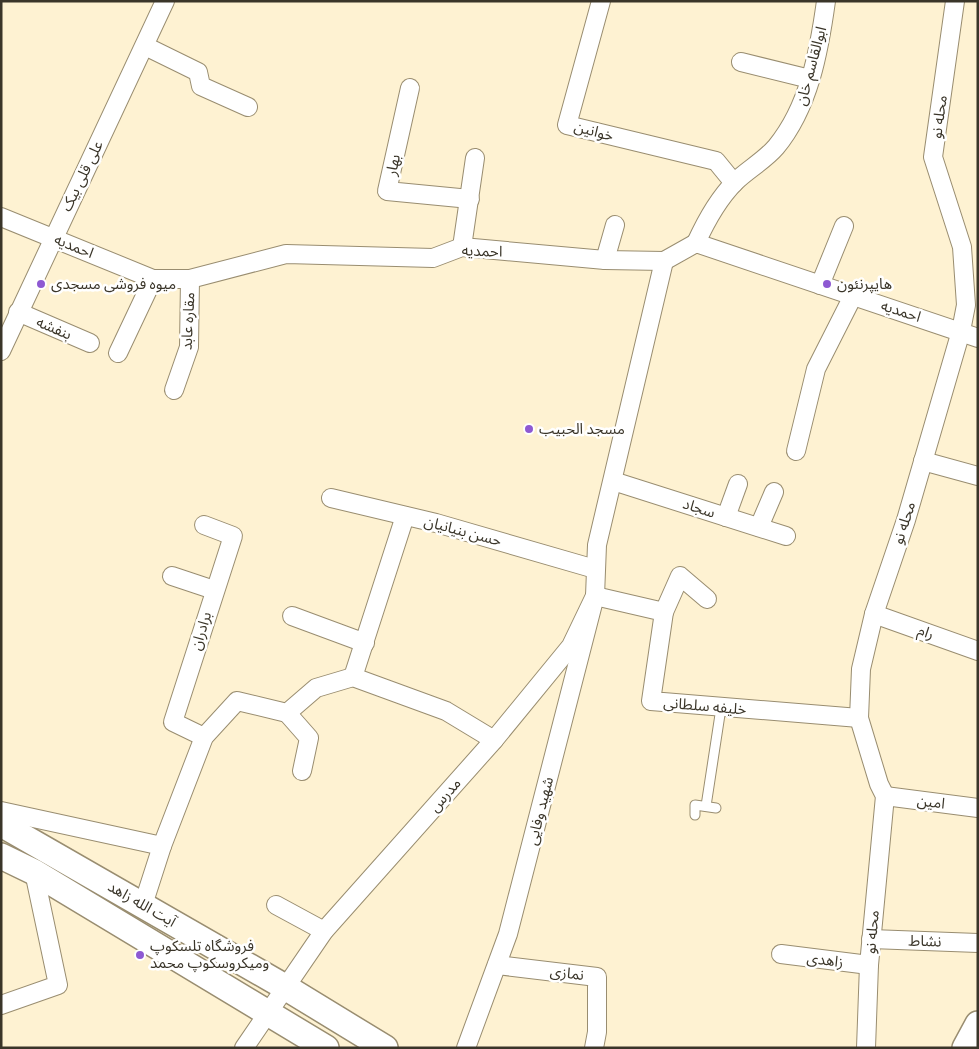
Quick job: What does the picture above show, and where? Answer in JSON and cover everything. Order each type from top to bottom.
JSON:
[{"type":"main road","name":"آیت الله زاهد","points":[[1,824],[285,987],[385,1048]]},
{"type":"main road","name":"آیت الله زاهد","points":[[1,856],[34,872],[326,1048]]},
{"type":"main road","points":[[965,1048],[978,1024]]},
{"type":"street","name":"علی قلی بیک","points":[[1,351],[165,1]]},
{"type":"street","name":"خوانین","points":[[601,1],[567,124],[716,161],[734,183]]},
{"type":"street","name":"ابوالقاسم خان","points":[[696,243],[707,218],[734,183],[775,148],[804,104],[822,32],[826,1]]},
{"type":"street","name":"محله نو","points":[[866,1048],[869,965],[885,796],[879,784],[860,718],[861,669],[874,614],[923,461],[961,331],[971,275],[933,156],[955,1]]},
{"type":"street","points":[[144,46],[198,72],[201,86],[248,107]]},
{"type":"street","points":[[741,62],[810,79]]},
{"type":"street","name":"بهار","points":[[410,88],[387,191],[470,199]]},
{"type":"street","points":[[462,247],[475,158]]},
{"type":"street","name":"احمدیه","points":[[1,217],[153,279],[190,279],[286,254],[433,258],[462,247],[605,260],[664,261]]},
{"type":"street","points":[[605,260],[615,225]]},
{"type":"street","points":[[820,285],[844,226]]},
{"type":"street","points":[[595,569],[597,545],[664,261],[696,243]]},
{"type":"street","name":"احمدیه","points":[[696,243],[978,338]]},
{"type":"street","points":[[118,353],[153,279]]},
{"type":"street","name":"مقاره عابد","points":[[174,390],[189,347],[190,279]]},
{"type":"street","points":[[796,451],[816,369],[853,296]]},
{"type":"street","name":"بنفشه","points":[[18,312],[90,343]]},
{"type":"street","points":[[923,461],[978,476]]},
{"type":"street","name":"سجاد","points":[[613,481],[786,536]]},
{"type":"street","points":[[726,517],[738,484]]},
{"type":"street","points":[[759,527],[774,492]]},
{"type":"street","name":"حسن بنیانیان","points":[[331,498],[405,516],[595,569]]},
{"type":"street","points":[[353,677],[405,516]]},
{"type":"street","name":"برادران","points":[[204,525],[232,536],[173,722],[204,737]]},
{"type":"street","name":"شهید وفایی","points":[[466,1048],[508,934],[595,596],[595,569]]},
{"type":"street","points":[[172,576],[214,590]]},
{"type":"street","points":[[595,596],[664,612],[680,576],[707,600]]},
{"type":"street","name":"مدرس","points":[[244,1048],[324,931],[494,740],[571,646],[595,596]]},
{"type":"street","name":"خلیفه سلطانی","points":[[664,612],[651,701],[860,718]]},
{"type":"street","name":"رام","points":[[874,614],[978,651]]},
{"type":"street","points":[[292,616],[365,644]]},
{"type":"street","points":[[287,713],[316,688],[353,677],[446,711],[494,740]]},
{"type":"street","points":[[143,905],[162,846],[204,737],[236,701],[287,713],[308,738],[302,771]]},
{"type":"street","name":"امین","points":[[885,796],[978,808]]},
{"type":"street","points":[[1,811],[162,846]]},
{"type":"street","points":[[1,1005],[58,985],[34,872]]},
{"type":"street","points":[[276,904],[324,931]]},
{"type":"street","name":"نشاط","points":[[871,939],[978,943]]},
{"type":"street","name":"زاهدی","points":[[781,954],[869,965]]},
{"type":"street","name":"نمازی","points":[[497,965],[597,977],[598,1032],[594,1048]]},
{"type":"lane","points":[[695,815],[695,805],[711,807],[721,708]]},
{"type":"place","name":"میوه فروشی مسجدی","points":[[41,284]]},
{"type":"place","name":"هایپرنئون","points":[[827,284]]},
{"type":"place","name":"مسجد الحبیب","points":[[529,429]]},
{"type":"place","name":"فروشگاه تلسکوپ ومیکروسکوپ محمد","points":[[140,955]]}]
